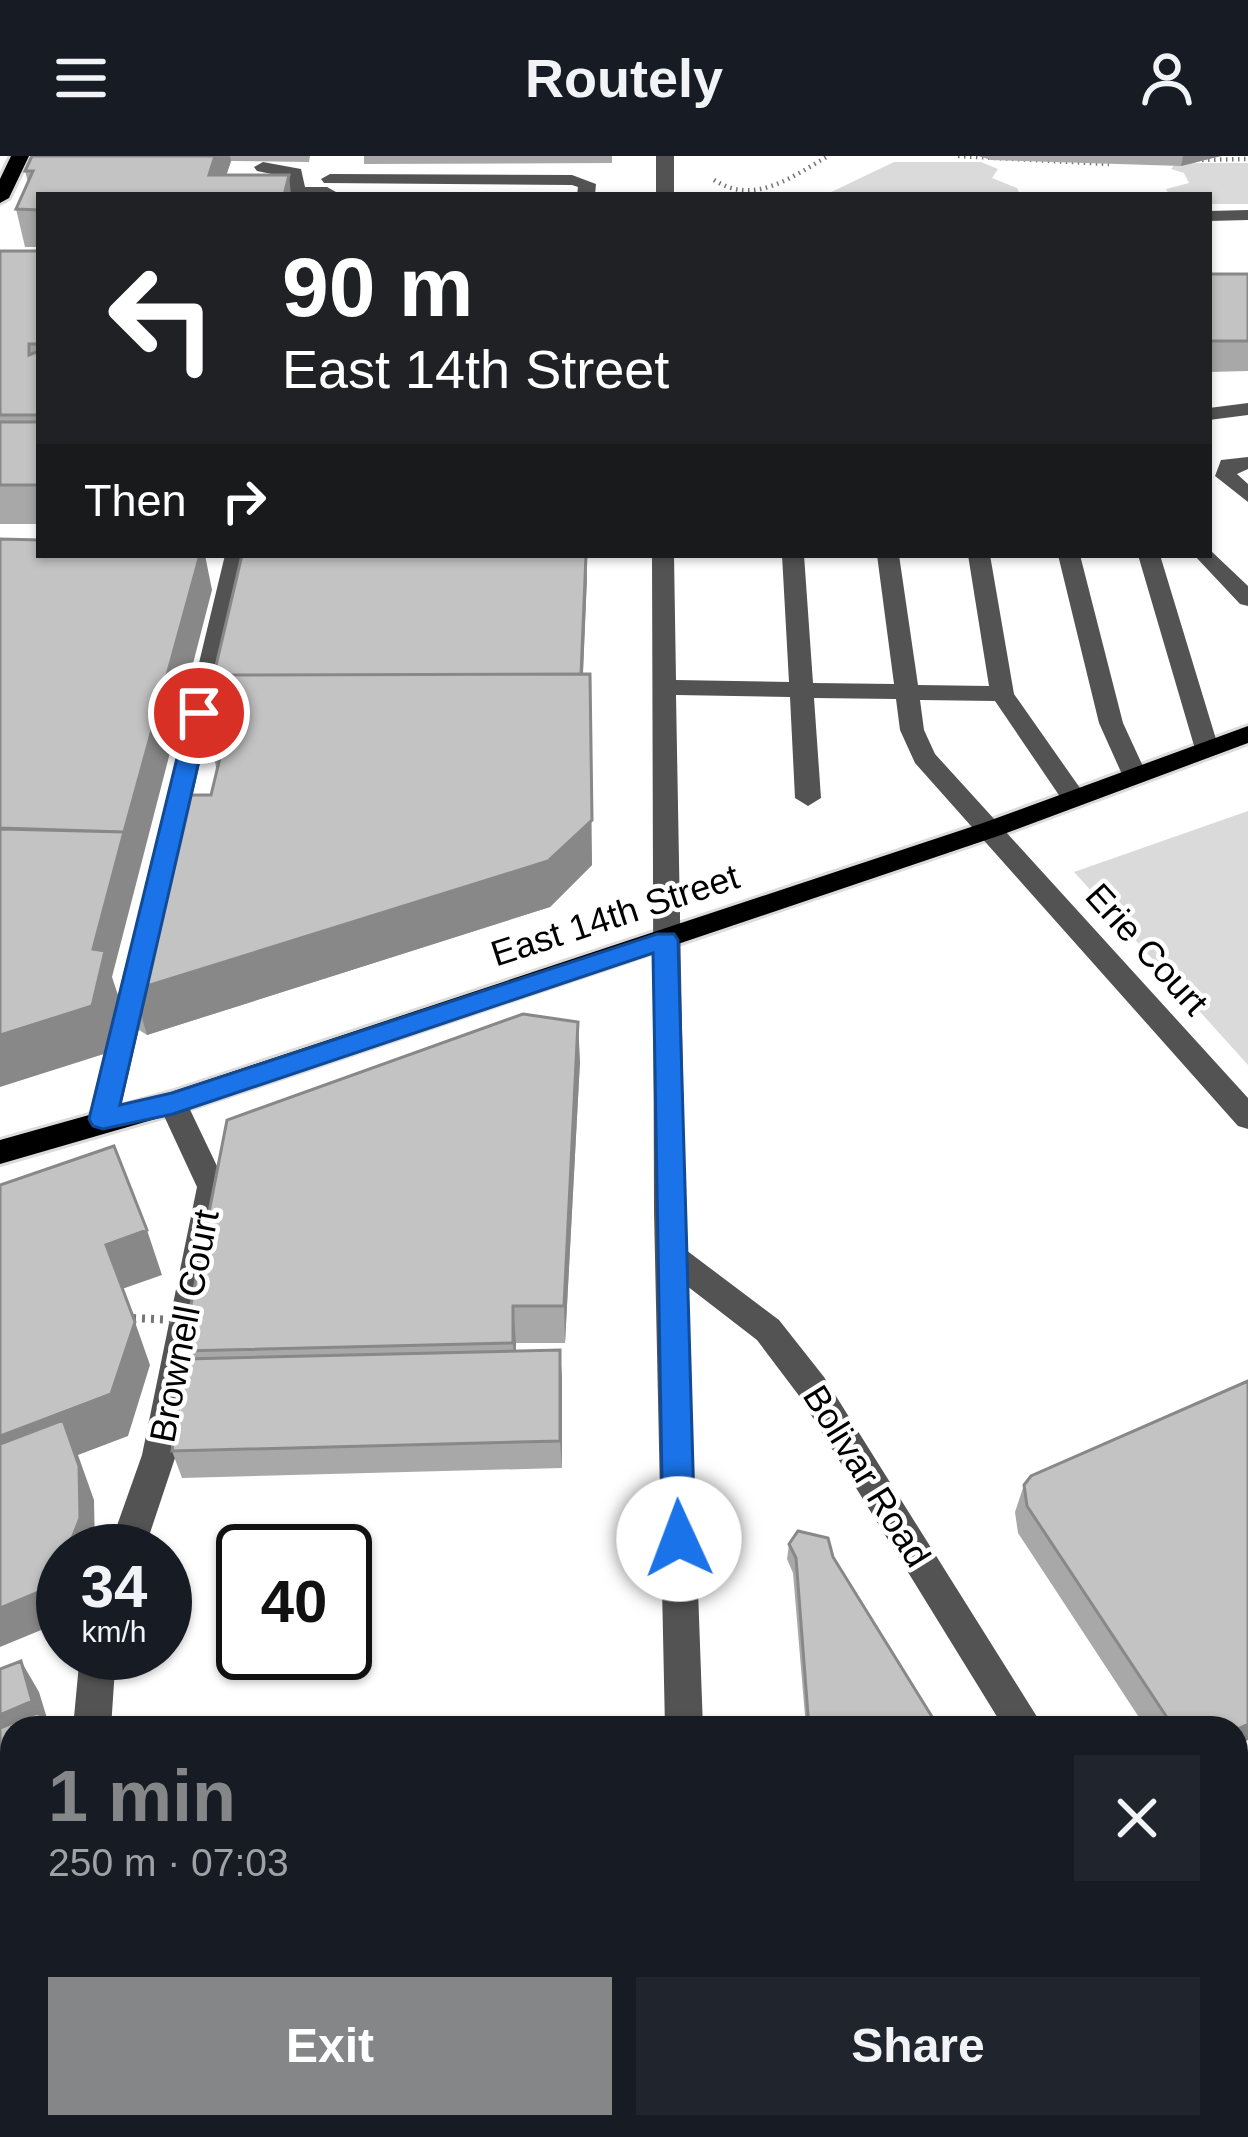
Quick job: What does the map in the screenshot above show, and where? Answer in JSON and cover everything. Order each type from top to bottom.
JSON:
[{"type":"main road","points":[[1,196],[20,156]]},
{"type":"main road","name":"East 14th Street","points":[[0,1152],[103,1119],[173,1103],[665,940],[992,829],[1248,734]]},
{"type":"street","points":[[328,189],[335,156]]},
{"type":"street","points":[[665,156],[665,192]]},
{"type":"street","points":[[262,167],[295,173],[296,192],[572,180],[587,184],[586,192]]},
{"type":"street","points":[[1,196],[32,194]]},
{"type":"street","points":[[1212,216],[1248,215]]},
{"type":"street","points":[[1212,414],[1248,409]]},
{"type":"street","points":[[1212,455],[1248,449]]},
{"type":"street","points":[[1248,463],[1229,466],[1226,476],[1248,495]]},
{"type":"street","points":[[162,869],[235,558]]},
{"type":"street","points":[[663,558],[670,1256],[684,1716]]},
{"type":"street","points":[[793,558],[808,798]]},
{"type":"street","name":"Erie Court","points":[[887,558],[912,730],[924,757],[1248,1118]]},
{"type":"street","points":[[979,558],[1002,694],[1074,798]]},
{"type":"street","points":[[1070,558],[1112,723],[1134,775]]},
{"type":"street","points":[[1150,558],[1207,749]]},
{"type":"street","points":[[1208,558],[1248,599]]},
{"type":"street","points":[[662,687],[1002,694]]},
{"type":"street","points":[[103,1119],[146,936]]},
{"type":"street","name":"Brownell Court","points":[[135,1524],[159,1455],[212,1186],[173,1103]]},
{"type":"street","name":"Bolivar Road","points":[[670,1256],[768,1330],[812,1387],[1018,1716]]},
{"type":"street","points":[[93,1716],[96,1680]]},
{"type":"path","points":[[714,180],[732,190],[768,192],[828,156]]},
{"type":"path","points":[[958,156],[1013,163],[1123,164]]},
{"type":"path","points":[[1191,160],[1248,159]]},
{"type":"path","points":[[133,1318],[205,1321]]},
{"type":"shaded area","points":[[894,162],[981,162],[998,169],[992,178],[1019,192],[831,192]]},
{"type":"shaded area","points":[[1176,163],[1248,163],[1248,204],[1212,204],[1212,192],[1168,192],[1189,183],[1184,173],[1171,169]]},
{"type":"shaded area","points":[[1248,811],[1248,1065],[1074,872]]},
{"type":"building","points":[[32,156],[215,156],[209,175],[289,175],[285,192],[36,192],[36,210],[16,209],[33,171],[25,171]]},
{"type":"building","points":[[0,251],[36,251],[36,344],[29,344],[29,355],[36,352],[36,415],[0,415]]},
{"type":"building","points":[[1212,274],[1248,274],[1248,341],[1212,341]]},
{"type":"building","points":[[0,422],[36,422],[36,485],[0,485]]},
{"type":"building","points":[[0,539],[36,540],[36,558],[199,558],[124,832],[0,828]]},
{"type":"building","points":[[241,558],[586,558],[581,674],[223,675],[221,687],[211,687]]},
{"type":"building","points":[[590,674],[592,820],[548,861],[134,990],[126,985],[178,795],[211,795],[224,741],[210,741],[223,675]]},
{"type":"building","points":[[0,829],[124,832],[93,949],[105,951],[92,1006],[0,1035]]},
{"type":"building","points":[[523,1014],[578,1022],[564,1306],[513,1306],[513,1343],[182,1351],[227,1120]]},
{"type":"building","points":[[114,1146],[147,1230],[106,1245],[135,1322],[111,1394],[0,1436],[0,1185]]},
{"type":"building","points":[[560,1350],[560,1441],[172,1451],[185,1359]]},
{"type":"building","points":[[1248,1381],[1248,1716],[1166,1716],[1027,1506],[1024,1485],[1031,1476]]},
{"type":"building","points":[[63,1420],[79,1466],[80,1518],[78,1524],[36,1524],[36,1593],[0,1608],[0,1444]]},
{"type":"building","points":[[798,1531],[828,1538],[833,1557],[932,1716],[808,1716],[796,1558],[789,1544]]},
{"type":"building","points":[[21,1661],[32,1701],[0,1715],[0,1669]]},
{"type":"route","points":[[199,713],[103,1119],[173,1103],[665,940],[679,1539]]}]
